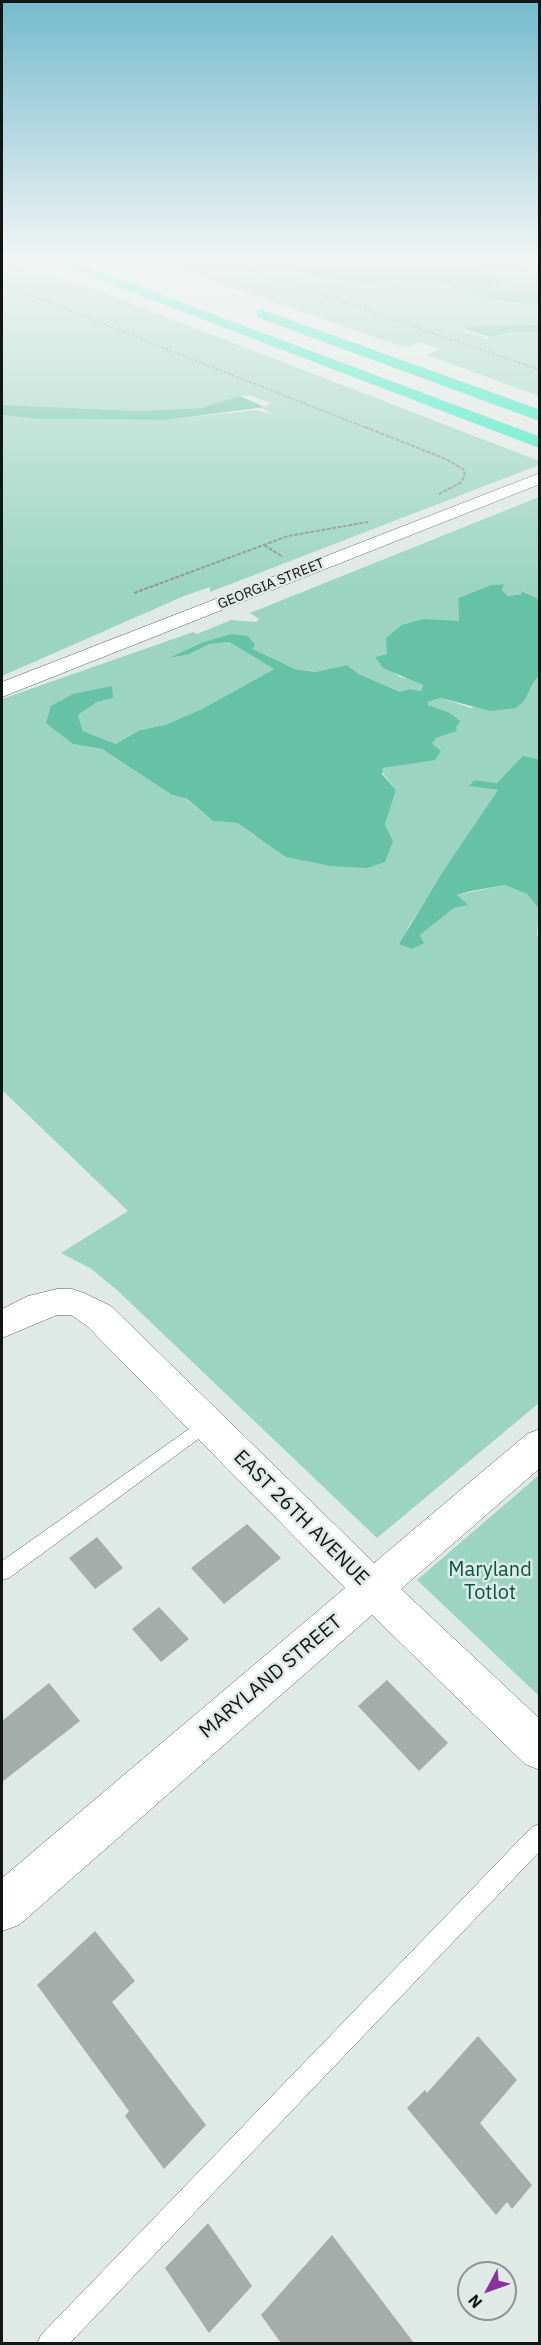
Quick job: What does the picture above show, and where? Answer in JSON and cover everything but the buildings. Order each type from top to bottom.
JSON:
[{"type":"highway","points":[[340,367],[540,443]]},
{"type":"highway","points":[[407,367],[540,416]]},
{"type":"street","name":"GEORGIA STREET","points":[[2,690],[540,478]]},
{"type":"street","name":"EAST 26TH AVENUE","points":[[2,1324],[40,1305],[57,1302],[72,1302],[86,1307],[99,1316],[374,1590],[540,1749]]},
{"type":"street","name":"MARYLAND STREET","points":[[2,1908],[540,1445]]},
{"type":"lane","points":[[2,1572],[206,1424]]},
{"type":"lane","points":[[50,2343],[540,1835]]},
{"type":"path","points":[[214,367],[446,459],[463,469],[465,476],[460,483],[435,496]]},
{"type":"path","points":[[134,593],[288,536],[373,520]]},
{"type":"green space","points":[[2,367],[297,367],[539,461],[539,465],[210,592],[210,587],[184,596],[2,676],[2,415],[40,419],[166,420],[256,410],[274,415],[262,408],[271,403],[251,396],[240,396],[201,408],[140,411],[2,405]]},
{"type":"green space","points":[[461,367],[539,367],[539,396]]},
{"type":"green space","points":[[539,497],[539,599],[522,591],[522,594],[508,596],[502,590],[504,584],[491,585],[458,598],[459,621],[444,621],[388,650],[387,654],[375,657],[400,677],[414,679],[423,685],[421,691],[409,689],[400,692],[359,674],[347,665],[315,672],[295,669],[222,637],[171,658],[187,655],[210,644],[229,642],[274,669],[202,709],[165,725],[140,730],[116,744],[83,731],[78,715],[97,702],[112,698],[73,694],[73,744],[102,749],[172,795],[186,799],[213,821],[237,823],[256,837],[385,825],[396,790],[382,772],[383,768],[435,759],[432,744],[436,738],[456,731],[448,712],[427,705],[428,702],[441,698],[471,708],[531,689],[535,679],[539,676],[538,759],[523,757],[497,783],[474,780],[470,786],[498,790],[407,929],[423,943],[420,935],[454,908],[467,905],[457,895],[505,885],[527,894],[539,909],[537,935],[540,941],[539,1403],[377,1538],[117,1290],[90,1268],[61,1253],[128,1211],[2,1090],[2,699],[193,632],[197,634],[231,620],[256,622],[259,619],[250,613]]},
{"type":"green space","name":"Maryland Totlot","points":[[539,1475],[539,1696],[417,1580]]},
{"type":"shaded area","points":[[240,396],[265,407],[166,420],[40,419],[2,415],[2,405],[140,411],[201,408]]},
{"type":"shaded area","points":[[504,584],[502,590],[508,596],[522,594],[521,591],[539,599],[539,676],[524,701],[516,708],[490,711],[441,698],[428,702],[428,705],[448,712],[460,721],[456,727],[457,731],[436,738],[432,744],[441,751],[435,760],[383,768],[382,774],[396,790],[385,825],[393,841],[385,862],[367,868],[331,866],[286,857],[237,823],[213,821],[187,799],[172,795],[102,749],[73,744],[46,723],[51,706],[73,694],[112,686],[113,698],[97,702],[78,715],[83,731],[116,744],[140,730],[165,725],[202,709],[274,669],[229,642],[210,644],[187,655],[169,658],[204,642],[232,634],[248,636],[255,645],[252,649],[295,669],[315,672],[347,665],[359,674],[400,692],[409,689],[421,691],[423,685],[383,668],[375,657],[387,654],[386,638],[402,625],[423,619],[459,621],[458,598],[491,585]]},
{"type":"shaded area","points":[[539,744],[539,909],[527,894],[505,885],[471,891],[457,895],[468,905],[454,908],[420,935],[424,943],[412,949],[399,944],[444,870],[498,790],[469,786],[474,780],[497,783],[523,756],[538,759]]}]
